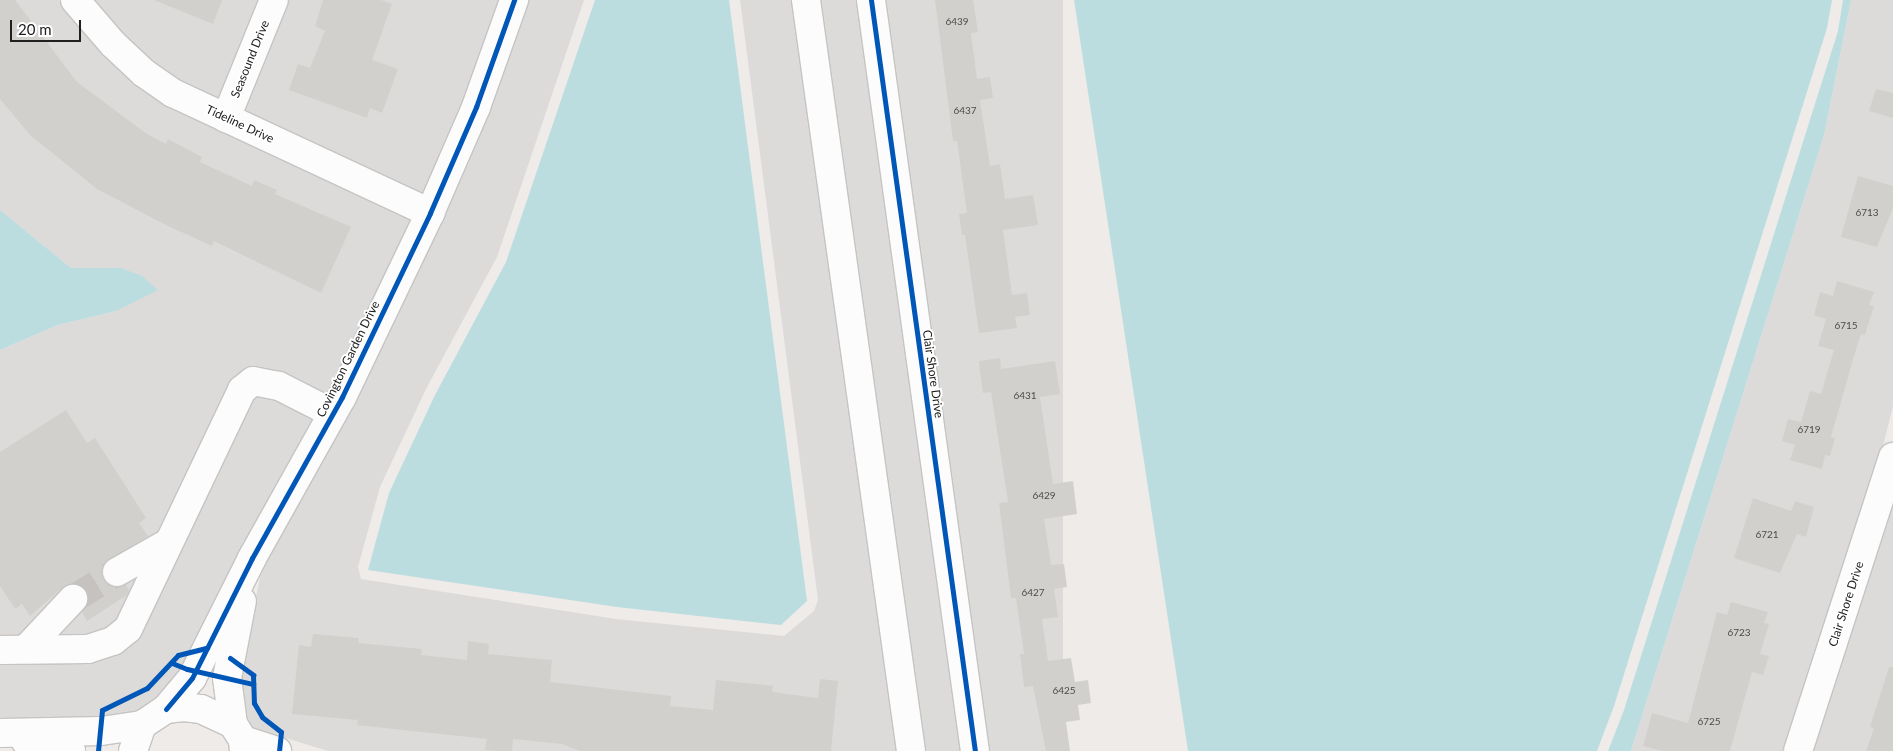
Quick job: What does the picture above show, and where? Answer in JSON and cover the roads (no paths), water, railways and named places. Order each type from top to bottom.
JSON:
[{"type":"street","name":"Tideline Drive","points":[[75,0],[112,44],[144,73],[173,93],[430,213]]},
{"type":"street","name":"Seasound Drive","points":[[226,118],[274,0]]},
{"type":"street","name":"Covington Garden Drive","points":[[142,725],[166,709],[192,678],[252,558],[332,414],[430,213],[476,107],[514,0]]},
{"type":"street","points":[[806,0],[911,751]]},
{"type":"street","name":"Clair Shore Drive","points":[[871,0],[975,751]]},
{"type":"street","points":[[13,650],[88,649],[113,641],[128,629],[166,544],[242,390],[253,381],[279,386],[332,414]]},
{"type":"street","name":"Clair Shore Drive","points":[[1798,751],[1893,457]]},
{"type":"street","points":[[117,572],[166,544]]},
{"type":"street","name":"Covington Garden Drive","points":[[240,738],[227,678],[252,558]]},
{"type":"street","points":[[13,650],[73,599]]},
{"type":"street","points":[[166,709],[201,709],[240,738],[277,751]]},
{"type":"street","points":[[0,735],[101,731],[142,725],[133,751]]},
{"type":"street","points":[[0,735],[71,751]]},
{"type":"water","points":[[595,0],[729,0],[807,601],[781,625],[617,607],[368,570],[389,493],[435,395],[506,262]]},
{"type":"water","points":[[1074,0],[1832,0],[1827,28],[1614,706],[1597,751],[1188,751]]},
{"type":"water","points":[[1843,0],[1851,0],[1824,135],[1631,751],[1608,751],[1624,710],[1838,31]]},
{"type":"water","points":[[0,210],[71,268],[121,268],[142,276],[158,290],[116,311],[58,325],[0,350]]},
{"type":"tunnel","points":[[73,599],[117,572]]}]
